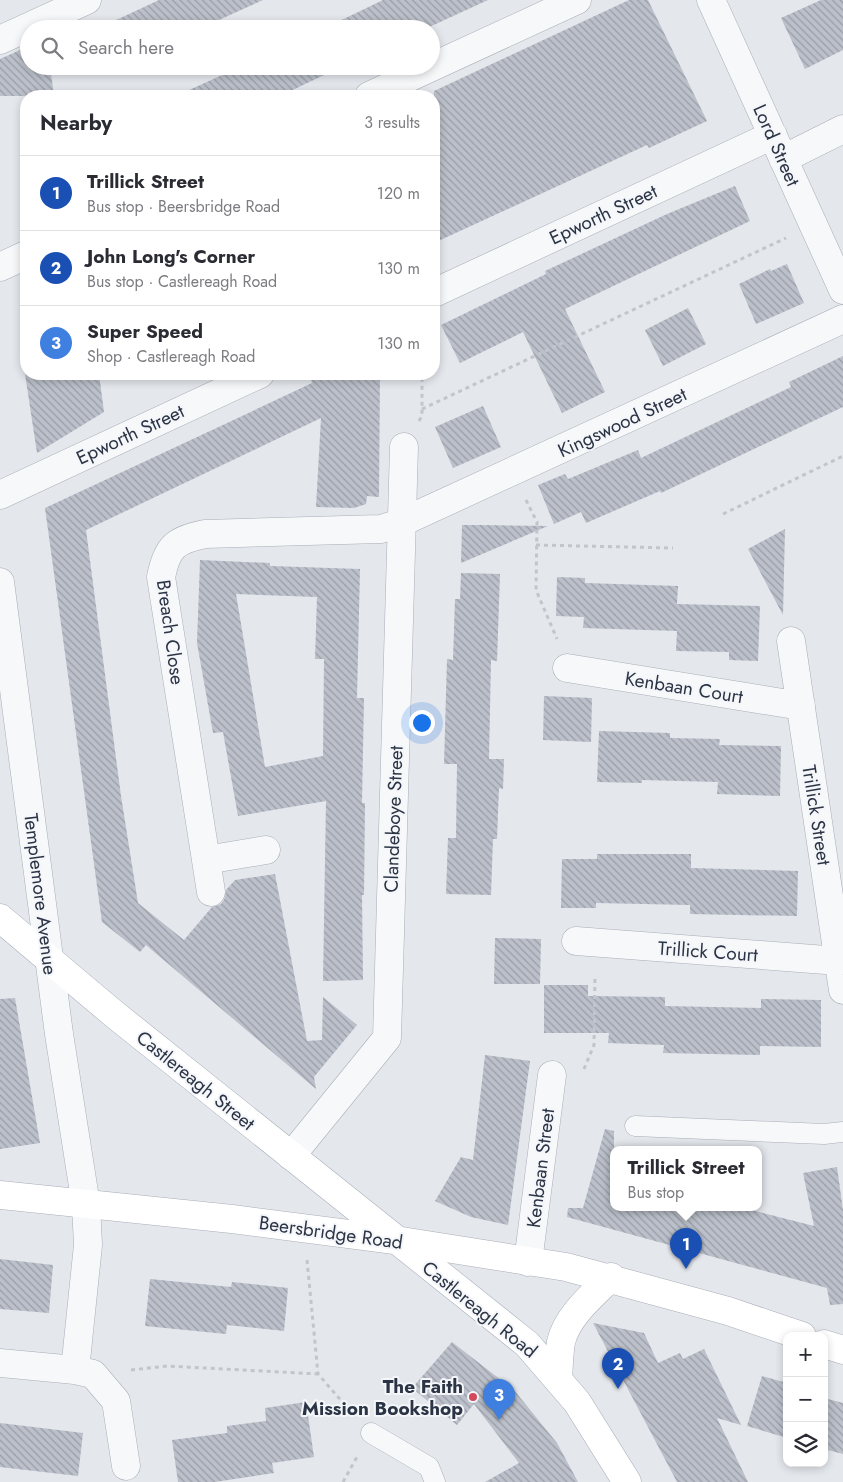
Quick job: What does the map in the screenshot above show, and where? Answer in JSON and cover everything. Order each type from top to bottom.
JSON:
[{"type":"main road","name":"Castlereagh Street","points":[[0,918],[50,961],[395,1240]]},
{"type":"main road","name":"Beersbridge Road","points":[[0,1195],[232,1219],[395,1240],[566,1267],[728,1311],[790,1332]]},
{"type":"main road","name":"Castlereagh Road","points":[[395,1240],[527,1344],[577,1402],[626,1482]]},
{"type":"main road","points":[[558,1378],[561,1341],[570,1323],[578,1309],[611,1278]]},
{"type":"main road","points":[[828,1345],[843,1350]]},
{"type":"street","points":[[44,20],[87,0]]},
{"type":"street","points":[[440,63],[577,0]]},
{"type":"street","name":"Lord Street","points":[[711,0],[843,290]]},
{"type":"street","points":[[0,40],[20,31]]},
{"type":"street","points":[[382,90],[414,75]]},
{"type":"street","name":"Epworth Street","points":[[440,290],[778,147],[843,129]]},
{"type":"street","points":[[0,267],[20,258]]},
{"type":"street","name":"Kingswood Street","points":[[400,523],[843,319]]},
{"type":"street","name":"Epworth Street","points":[[0,494],[247,380]]},
{"type":"street","name":"Clandeboye Street","points":[[291,1156],[386,1038],[400,523],[404,447]]},
{"type":"street","name":"Breach Close","points":[[210,892],[162,578],[165,559],[173,546],[186,538],[205,534],[381,529],[400,523]]},
{"type":"street","name":"Templemore Avenue","points":[[0,582],[50,961],[86,1205],[88,1245],[84,1372]]},
{"type":"street","name":"Trillick Street","points":[[791,641],[843,990]]},
{"type":"street","name":"Kenbaan Court","points":[[567,668],[801,706]]},
{"type":"street","points":[[206,860],[266,850]]},
{"type":"street","name":"Trillick Court","points":[[586,942],[839,962]]},
{"type":"street","name":"Kenbaan Street","points":[[528,1262],[552,1075]]},
{"type":"street","points":[[0,1363],[84,1372],[116,1401],[126,1466]]},
{"type":"lane","points":[[635,1126],[824,1134],[843,1132]]},
{"type":"lane","points":[[370,1433],[429,1467],[435,1482]]},
{"type":"path","points":[[422,409],[813,225]]},
{"type":"path","points":[[404,447],[422,416],[422,380]]},
{"type":"path","points":[[723,514],[843,456]]},
{"type":"path","points":[[512,472],[537,522],[536,590],[548,614],[567,668]]},
{"type":"path","points":[[536,545],[674,548]]},
{"type":"path","points":[[552,1075],[582,1075],[594,1045],[586,942]]},
{"type":"path","points":[[306,1257],[318,1374],[370,1433]]},
{"type":"path","points":[[84,1372],[167,1366],[318,1374]]},
{"type":"building","points":[[159,0],[263,0],[219,20],[116,20]]},
{"type":"building","points":[[383,0],[488,0],[440,22],[440,20],[342,20]]},
{"type":"building","points":[[629,0],[648,0],[707,121],[649,148],[647,145],[440,240],[440,90],[436,90]]},
{"type":"building","points":[[821,0],[843,0],[843,50],[805,69],[781,18]]},
{"type":"building","points":[[20,50],[20,75],[51,75],[53,90],[20,90],[20,96],[0,96],[0,59]]},
{"type":"building","points":[[222,75],[324,75],[293,90],[189,90]]},
{"type":"building","points":[[735,186],[750,221],[565,309],[605,392],[562,413],[523,332],[460,363],[441,325],[546,274],[545,271],[667,214]]},
{"type":"building","points":[[787,264],[804,303],[756,324],[739,284],[770,269],[771,271]]},
{"type":"building","points":[[688,308],[706,344],[663,366],[645,330]]},
{"type":"building","points":[[843,356],[843,407],[661,493],[660,491],[586,523],[581,512],[554,524],[538,485],[565,474],[568,479],[638,450],[641,458],[791,387],[789,382]]},
{"type":"building","points":[[26,380],[100,380],[104,412],[37,453]]},
{"type":"building","points":[[311,380],[380,380],[379,497],[367,496],[366,504],[354,508],[316,507],[321,418],[86,530],[121,796],[138,903],[184,940],[212,907],[221,904],[225,898],[226,890],[235,880],[275,874],[307,1041],[322,1040],[323,997],[357,1025],[314,1077],[316,1089],[146,945],[140,952],[102,922],[45,508],[312,383]]},
{"type":"building","points":[[483,406],[501,447],[453,468],[435,427]]},
{"type":"building","points":[[462,525],[480,525],[548,526],[461,563]]},
{"type":"building","points":[[785,529],[783,615],[748,549]]},
{"type":"building","points":[[200,560],[270,563],[270,566],[360,569],[357,698],[364,698],[362,803],[365,803],[364,895],[362,895],[363,980],[323,981],[326,801],[238,816],[223,732],[213,733],[197,643]],"holes":[[[236,594],[317,597],[315,659],[324,659],[323,756],[265,767]]]},
{"type":"building","points":[[461,573],[500,574],[497,661],[491,660],[489,759],[504,759],[503,789],[499,788],[497,839],[493,839],[491,895],[446,894],[448,838],[456,838],[457,764],[444,764],[447,659],[453,660],[455,599],[460,599]]},
{"type":"building","points":[[557,577],[585,578],[585,583],[678,586],[677,604],[760,606],[758,661],[729,660],[729,652],[676,651],[677,631],[583,628],[584,617],[556,616]]},
{"type":"building","points":[[544,696],[592,698],[591,742],[543,740]]},
{"type":"building","points":[[599,731],[670,733],[670,738],[720,739],[719,745],[781,746],[780,796],[717,794],[718,782],[642,780],[642,783],[597,782]]},
{"type":"building","points":[[597,854],[691,854],[691,868],[798,871],[797,916],[690,914],[690,905],[596,903],[596,908],[561,908],[562,859],[597,859]]},
{"type":"building","points":[[495,938],[541,939],[540,984],[494,984]]},
{"type":"building","points":[[544,985],[588,985],[588,996],[665,997],[665,1006],[761,1008],[761,999],[821,1000],[821,1047],[760,1046],[760,1055],[663,1053],[664,1045],[608,1043],[609,1033],[544,1033]]},
{"type":"building","points":[[15,998],[40,1143],[0,1149],[0,999]]},
{"type":"building","points":[[485,1055],[530,1061],[508,1225],[471,1217],[435,1201],[461,1157],[473,1160]]},
{"type":"building","points":[[605,1129],[614,1131],[614,1146],[610,1146],[610,1211],[756,1211],[814,1226],[803,1173],[837,1167],[843,1210],[843,1304],[830,1305],[827,1288],[567,1217],[568,1208],[583,1208]]},
{"type":"building","points":[[0,1259],[53,1265],[49,1313],[0,1309]]},
{"type":"building","points":[[150,1279],[231,1287],[232,1282],[288,1288],[284,1331],[227,1325],[226,1334],[145,1326]]},
{"type":"building","points":[[593,1323],[644,1333],[658,1363],[680,1353],[683,1359],[704,1349],[741,1425],[717,1418],[748,1482],[677,1482]]},
{"type":"building","points":[[452,1342],[514,1390],[557,1443],[578,1482],[485,1482],[519,1463],[474,1404],[457,1425],[412,1388]]},
{"type":"building","points":[[762,1376],[783,1382],[783,1437],[747,1426]]},
{"type":"building","points":[[828,1399],[843,1403],[843,1454],[828,1450]]},
{"type":"building","points":[[306,1402],[314,1457],[272,1463],[274,1473],[215,1482],[178,1482],[172,1440],[227,1433],[227,1426],[266,1421],[265,1408]]},
{"type":"building","points":[[0,1423],[83,1433],[78,1476],[0,1467]]},
{"type":"place","name":"Trillick Street","points":[[686,1269]]},
{"type":"place","name":"John Long's Corner","points":[[618,1389]]},
{"type":"place","name":"The Faith Mission Bookshop","points":[[473,1397]]},
{"type":"place","name":"Super Speed","points":[[499,1420]]}]
